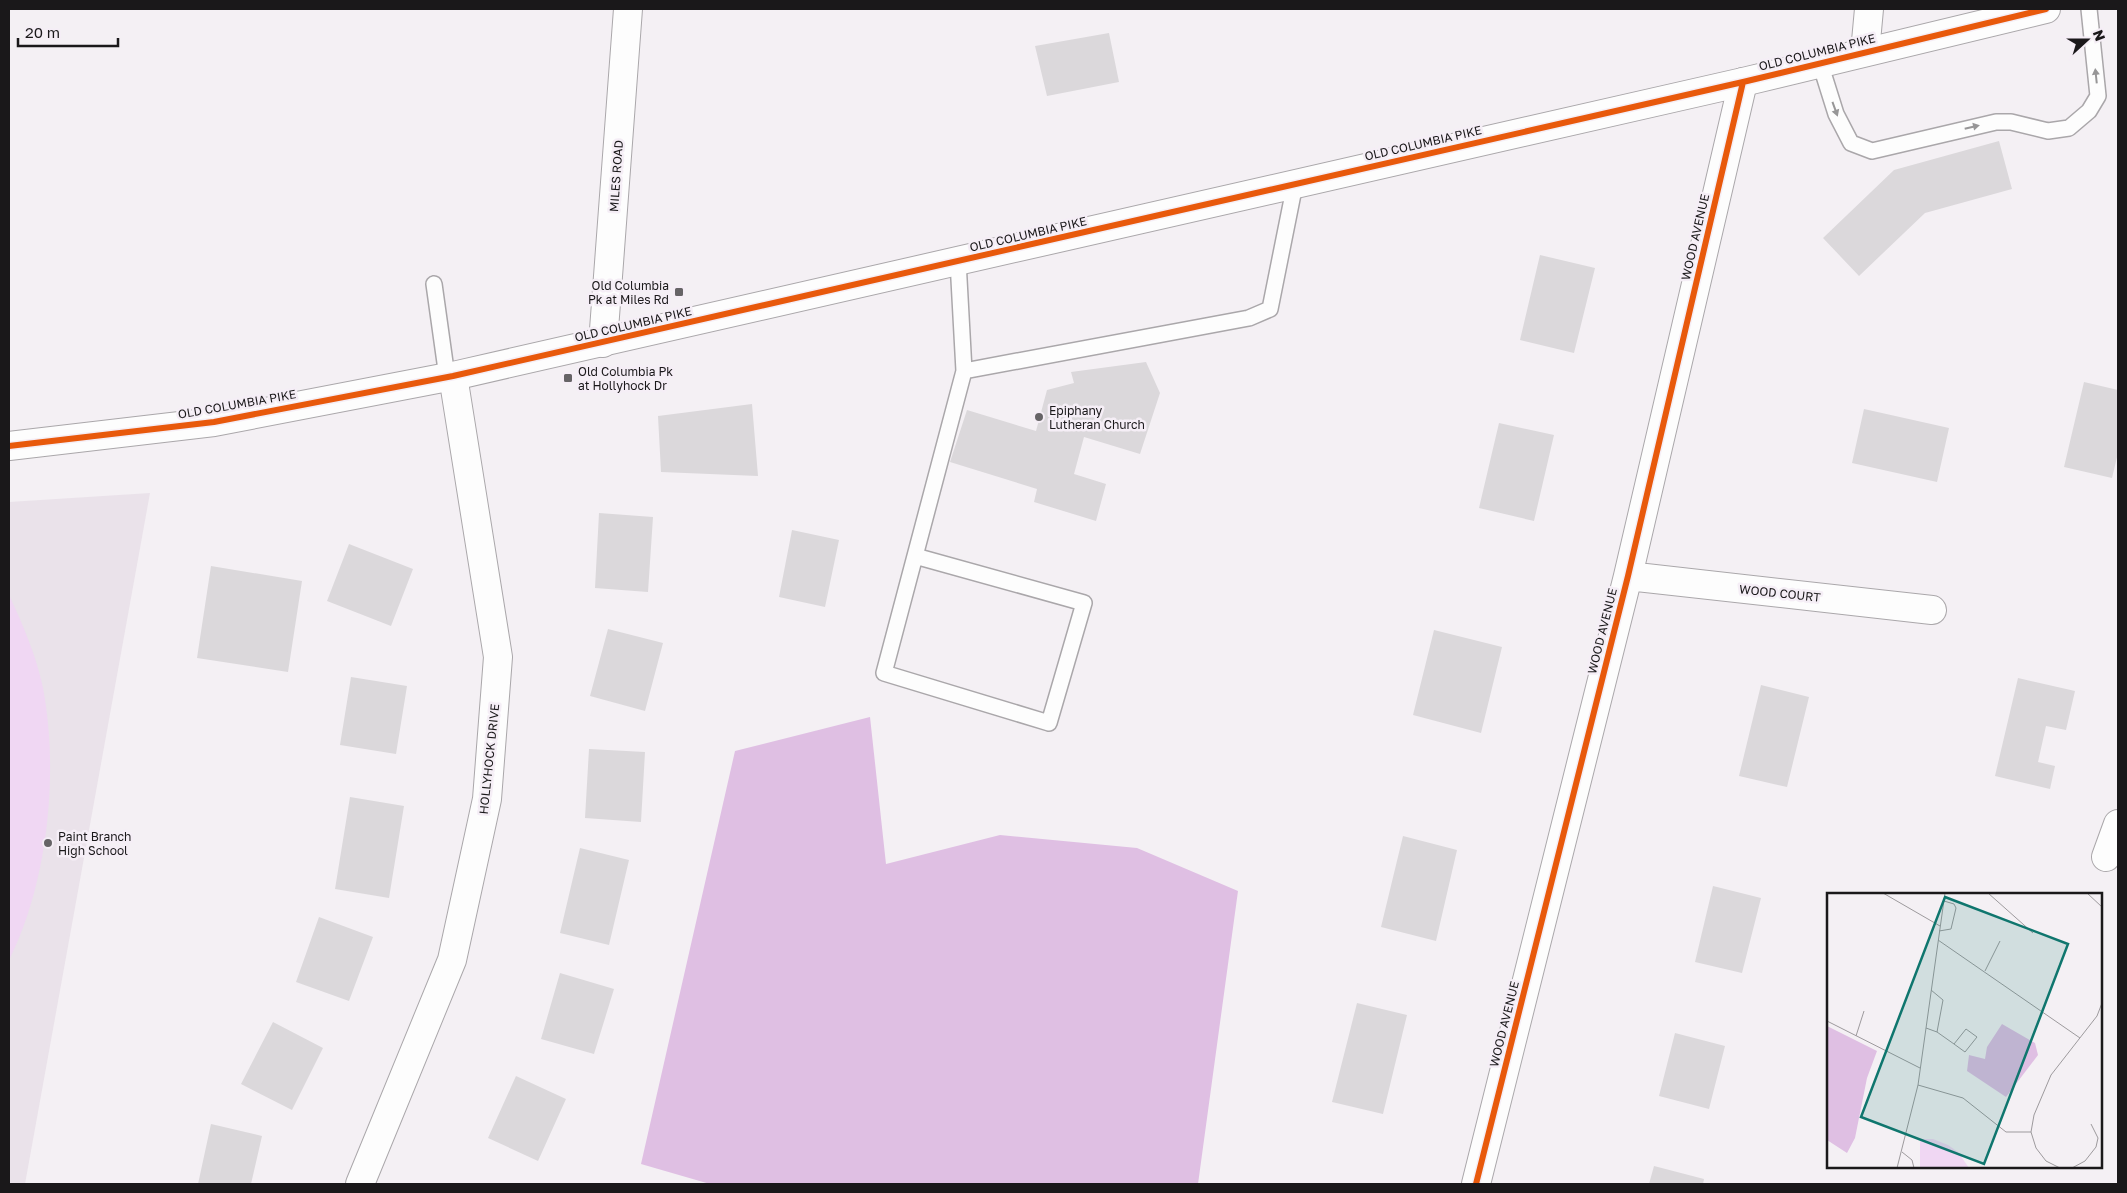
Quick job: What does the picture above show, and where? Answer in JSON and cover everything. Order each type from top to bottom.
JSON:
[{"type":"street","name":"MILES ROAD","points":[[604,343],[628,9]]},
{"type":"street","points":[[1864,52],[1869,9]]},
{"type":"street","name":"OLD COLUMBIA PIKE","points":[[9,446],[214,422],[450,376],[604,343],[1743,82],[2046,9]]},
{"type":"street","name":"WOOD AVENUE","points":[[1476,1184],[1628,576],[1743,82]]},
{"type":"street","name":"HOLLYHOCK DRIVE","points":[[360,1184],[452,960],[488,799],[498,657],[450,376]]},
{"type":"street","name":"WOOD COURT","points":[[1628,576],[1932,610]]},
{"type":"street","points":[[2106,857],[2118,824]]},
{"type":"lane","points":[[1820,63],[1836,114],[1851,143],[1872,151],[1996,122],[2011,122],[2048,131],[2069,128],[2089,110],[2098,96],[2089,9]]},
{"type":"lane","points":[[964,371],[1249,318],[1270,309],[1295,184]]},
{"type":"lane","points":[[915,556],[1084,603],[1048,723],[884,673],[964,371],[958,261]]},
{"type":"lane","points":[[434,284],[450,376]]},
{"type":"shaded area","name":"Paint Branch High School","points":[[150,493],[25,1184],[9,1184],[9,502]]},
{"type":"shaded area","points":[[9,595],[29,640],[43,688],[48,721],[50,791],[47,827],[33,897],[9,960]]},
{"type":"shaded area","points":[[870,717],[886,864],[1000,835],[1137,848],[1238,891],[1198,1184],[710,1184],[641,1164],[735,751]]},
{"type":"building","points":[[1109,33],[1119,82],[1047,96],[1035,46]]},
{"type":"building","points":[[1999,141],[2012,189],[1925,213],[1859,276],[1823,238],[1894,170]]},
{"type":"building","points":[[1540,255],[1595,268],[1574,353],[1520,340]]},
{"type":"building","points":[[1146,362],[1160,393],[1140,454],[1084,437],[1074,474],[1106,484],[1096,521],[1034,502],[1037,489],[950,462],[967,410],[1036,431],[1047,390],[1074,383],[1071,372]]},
{"type":"building","points":[[2084,382],[2118,390],[2118,453],[2112,478],[2064,467]]},
{"type":"building","points":[[752,404],[758,476],[661,472],[658,416]]},
{"type":"building","points":[[1864,409],[1949,428],[1937,482],[1852,463]]},
{"type":"building","points":[[1499,423],[1554,435],[1534,521],[1479,508]]},
{"type":"building","points":[[599,513],[653,517],[648,592],[595,588]]},
{"type":"building","points":[[792,530],[839,540],[825,607],[779,597]]},
{"type":"building","points":[[349,544],[413,569],[391,626],[327,601]]},
{"type":"building","points":[[211,566],[302,581],[288,672],[197,658]]},
{"type":"building","points":[[608,629],[663,643],[645,711],[590,696]]},
{"type":"building","points":[[1434,630],[1502,647],[1481,733],[1413,715]]},
{"type":"building","points":[[351,677],[407,686],[396,754],[340,745]]},
{"type":"building","points":[[2018,678],[2075,691],[2066,730],[2046,726],[2038,762],[2055,766],[2050,789],[1995,776]]},
{"type":"building","points":[[1761,685],[1809,697],[1787,787],[1739,776]]},
{"type":"building","points":[[589,749],[645,752],[641,822],[585,818]]},
{"type":"building","points":[[350,797],[404,806],[389,898],[335,889]]},
{"type":"building","points":[[1403,836],[1457,850],[1436,941],[1381,927]]},
{"type":"building","points":[[580,848],[629,860],[609,945],[560,933]]},
{"type":"building","points":[[1713,886],[1761,898],[1742,973],[1695,962]]},
{"type":"building","points":[[319,917],[373,937],[349,1001],[296,982]]},
{"type":"building","points":[[560,973],[614,989],[594,1054],[541,1039]]},
{"type":"building","points":[[1357,1003],[1407,1015],[1383,1114],[1332,1102]]},
{"type":"building","points":[[273,1022],[323,1048],[292,1110],[241,1084]]},
{"type":"building","points":[[1675,1033],[1725,1046],[1709,1109],[1659,1096]]},
{"type":"building","points":[[516,1076],[566,1099],[538,1161],[488,1138]]},
{"type":"building","points":[[211,1124],[262,1136],[251,1184],[198,1184]]},
{"type":"building","points":[[1654,1166],[1704,1179],[1703,1184],[1649,1184]]},
{"type":"cycle path","points":[[9,446],[214,422],[453,376],[1743,82],[2046,9]]},
{"type":"cycle path","points":[[1476,1184],[1628,576],[1743,82]]},
{"type":"place","name":"Old Columbia Pk at Miles Rd","points":[[679,292]]},
{"type":"place","name":"Old Columbia Pk at Hollyhock Dr","points":[[568,378]]},
{"type":"place","name":"Epiphany Lutheran Church","points":[[1039,417]]},
{"type":"place","name":"Paint Branch High School","points":[[48,843]]}]
